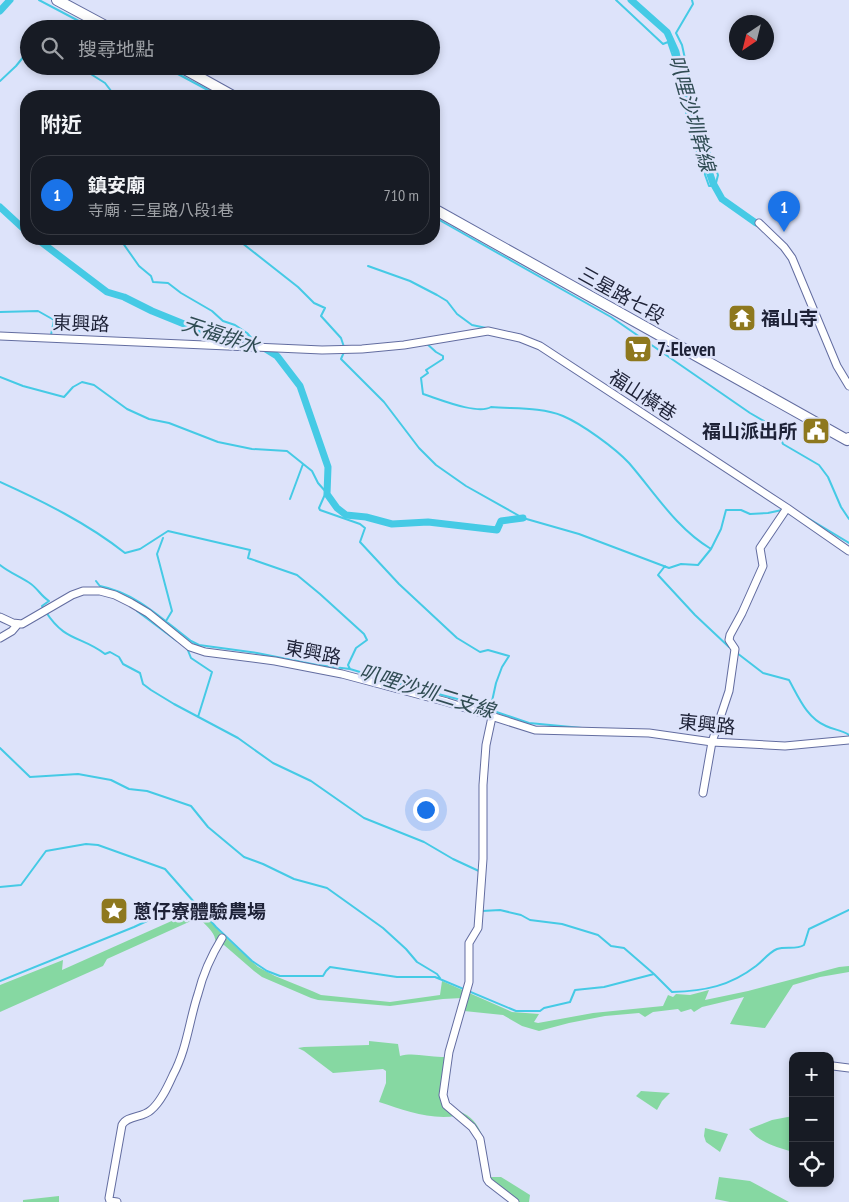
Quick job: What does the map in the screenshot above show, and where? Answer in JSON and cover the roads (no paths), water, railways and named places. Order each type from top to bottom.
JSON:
[{"type":"main road","points":[[57,0],[96,20]]},
{"type":"main road","points":[[195,75],[222,90]]},
{"type":"main road","name":"三星路七段","points":[[440,212],[848,439]]},
{"type":"street","points":[[759,223],[784,247],[792,258],[837,366],[849,386]]},
{"type":"street","name":"東興路","points":[[0,336],[322,350],[404,345],[488,331]]},
{"type":"street","name":"福山橫巷","points":[[488,331],[520,338],[540,346],[787,508],[849,551]]},
{"type":"street","points":[[704,793],[712,742],[729,691],[735,649],[729,640],[730,635],[763,566],[760,548],[787,508]]},
{"type":"street","name":"東興路","points":[[0,638],[12,631],[18,624],[27,622],[72,595],[83,591],[100,591],[115,595],[131,603],[148,613],[190,647],[205,652],[275,661],[342,674],[447,702],[535,730],[649,733],[712,742],[785,746],[849,740]]},
{"type":"street","points":[[0,617],[13,624],[18,624]]},
{"type":"street","points":[[492,717],[486,745],[483,786],[483,859],[478,928],[469,944],[469,982],[449,1052],[442,1095],[446,1105],[472,1127],[480,1138],[489,1182],[515,1202]]},
{"type":"street","points":[[116,1202],[110,1201],[108,1198],[122,1125],[125,1120],[152,1110],[175,1072],[187,1040],[205,971],[222,938]]},
{"type":"street","points":[[834,1066],[849,1068]]},
{"type":"waterway","points":[[0,11],[10,0]]},
{"type":"waterway","points":[[39,0],[77,20]]},
{"type":"waterway","name":"叭哩沙圳幹線","points":[[616,0],[663,44],[668,42],[677,68],[691,135],[709,186],[711,186]]},
{"type":"waterway","name":"叭哩沙圳幹線","points":[[631,0],[667,32],[676,52],[689,113],[713,183],[722,199],[756,223]]},
{"type":"waterway","points":[[692,0],[693,4],[676,33],[682,45],[700,128],[718,175],[716,183],[713,184]]},
{"type":"waterway","points":[[0,81],[20,61]]},
{"type":"waterway","points":[[92,75],[105,83],[110,90]]},
{"type":"waterway","points":[[180,75],[208,90]]},
{"type":"waterway","name":"天福排水","points":[[0,207],[20,225]]},
{"type":"waterway","points":[[440,220],[611,317],[750,413],[776,428],[783,444],[819,465],[828,477],[841,507],[849,519]]},
{"type":"waterway","name":"天福排水","points":[[45,245],[107,292],[124,297],[152,311],[221,339],[247,339],[277,356],[300,386],[328,467],[327,494],[337,508],[346,515],[366,517],[392,524],[428,522],[497,530],[501,521],[523,518]]},
{"type":"waterway","points":[[124,245],[139,266],[151,276],[153,282],[168,283],[212,311],[223,321],[235,325],[247,333],[256,343]]},
{"type":"waterway","points":[[245,245],[298,287],[314,303],[325,308],[321,316],[341,338],[344,347]]},
{"type":"waterway","points":[[368,266],[410,281],[437,295],[447,301],[457,314],[472,325],[520,335]]},
{"type":"waterway","points":[[0,312],[38,311],[54,320],[51,335]]},
{"type":"waterway","name":"天福排水","points":[[241,343],[264,344]]},
{"type":"waterway","points":[[426,343],[443,356],[443,359],[426,370],[428,373],[421,378],[423,394],[468,408],[485,409],[491,407],[537,410],[555,413],[571,420],[598,437],[623,457],[687,531],[711,549],[721,529],[726,510],[741,510],[750,514],[782,510]]},
{"type":"waterway","points":[[344,352],[341,359],[384,402],[419,448],[436,465],[466,486],[523,518],[579,534],[669,568],[681,564],[698,565],[711,549]]},
{"type":"waterway","points":[[0,377],[23,386],[64,397],[73,387],[82,382],[94,385],[127,409],[149,419],[169,423],[218,442],[252,449],[287,451],[312,471],[318,483],[326,492],[319,508],[320,510],[360,524],[365,528],[360,542],[399,584],[457,638],[480,652],[488,650],[509,656],[502,667],[496,683],[489,715]]},
{"type":"waterway","points":[[290,499],[303,464]]},
{"type":"waterway","name":"叭哩沙圳二支線","points":[[0,482],[65,514],[96,532],[125,553],[140,549],[168,531],[250,550],[248,558],[297,575],[364,634],[367,640],[356,648],[348,665],[350,669]]},
{"type":"waterway","points":[[806,517],[849,543]]},
{"type":"waterway","points":[[163,538],[157,554],[172,611],[166,621]]},
{"type":"waterway","points":[[0,565],[36,588],[49,601],[42,606],[43,608]]},
{"type":"waterway","points":[[665,566],[658,575],[695,615],[729,647]]},
{"type":"waterway","points":[[96,581],[99,585]]},
{"type":"waterway","points":[[100,586],[113,589],[137,601],[199,645],[350,669],[461,700],[529,723],[582,728]]},
{"type":"waterway","points":[[137,611],[177,641]]},
{"type":"waterway","points":[[46,612],[53,622],[67,634],[97,648],[105,654],[110,652],[119,657],[123,664],[140,673],[143,684],[151,690],[238,738],[273,763],[311,781],[364,818],[424,842],[453,859],[481,872]]},
{"type":"waterway","points":[[187,648],[191,658],[212,672],[198,717]]},
{"type":"waterway","points":[[737,653],[763,673],[789,680],[804,707],[814,718],[826,726],[849,735]]},
{"type":"waterway","points":[[0,748],[30,777],[78,774],[111,780],[129,789],[147,791],[191,806],[208,827],[244,857],[294,879],[327,888],[383,928],[417,962],[437,974],[440,978]]},
{"type":"waterway","points":[[0,887],[21,885],[46,851],[86,844],[98,845],[165,869],[216,927],[252,961],[267,971],[280,976],[323,976],[330,967],[397,977],[435,977],[516,1011],[540,1011],[544,1008],[570,1002],[575,990],[604,987],[654,974]]},
{"type":"waterway","points":[[0,981],[134,927],[175,908],[195,902]]},
{"type":"waterway","points":[[482,911],[500,910],[521,915],[530,920],[562,924],[598,935],[611,946],[624,948],[672,992],[706,989],[727,983],[746,973],[777,949],[804,945],[809,929],[849,910]]},
{"type":"place","name":"鎮安廟","points":[[784,232]]},
{"type":"place","name":"福山寺","points":[[742,318]]},
{"type":"place","name":"7-Eleven","points":[[638,349]]},
{"type":"place","name":"福山派出所","points":[[816,431]]},
{"type":"place","name":"蔥仔寮體驗農場","points":[[114,911]]}]
